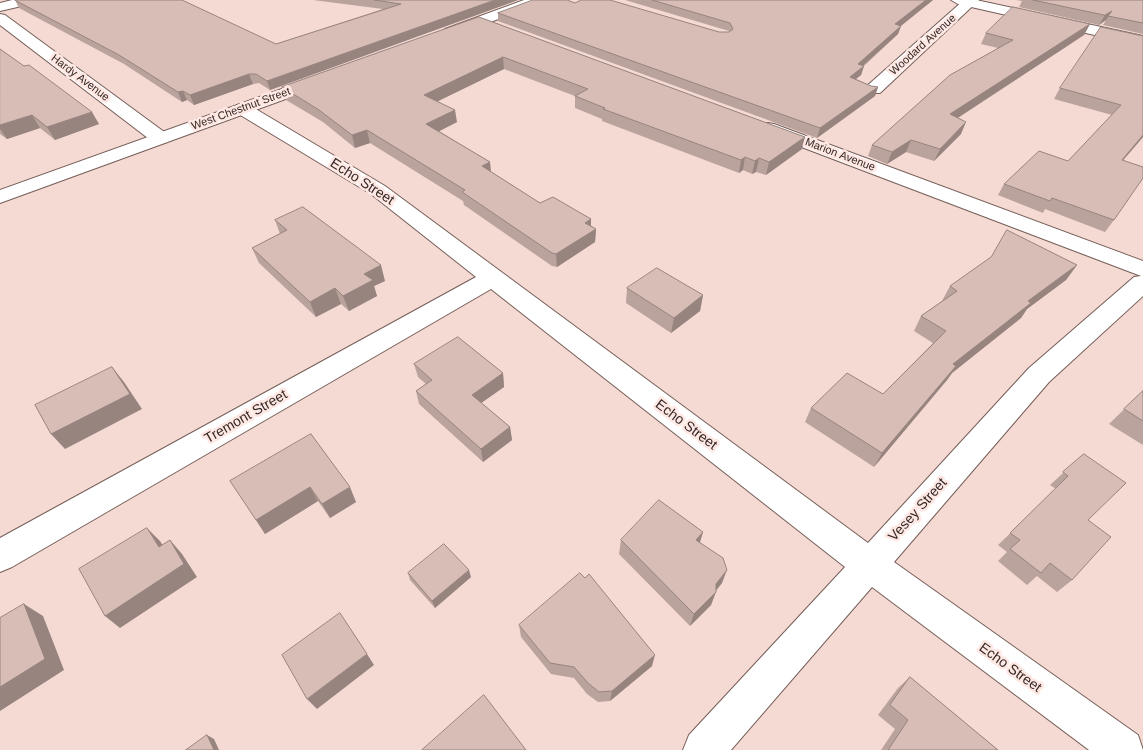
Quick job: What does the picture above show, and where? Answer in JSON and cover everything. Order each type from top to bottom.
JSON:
[{"type":"street","points":[[0,7],[30,0]]},
{"type":"street","points":[[435,38],[537,0]]},
{"type":"street","points":[[966,1],[1143,41]]},
{"type":"street","name":"Woodard Avenue","points":[[874,89],[966,1]]},
{"type":"street","name":"Hardy Avenue","points":[[0,18],[160,138]]},
{"type":"street","points":[[481,21],[508,30]]},
{"type":"street","name":"West Chestnut Street","points":[[0,197],[334,75]]},
{"type":"street","name":"Echo Street","points":[[243,109],[378,190],[869,564],[1123,750]]},
{"type":"street","name":"Marion Avenue","points":[[750,121],[1143,269]]},
{"type":"street","name":"Tremont Street","points":[[0,556],[492,278]]},
{"type":"street","name":"Vesey Street","points":[[704,750],[1039,375],[1143,283]]},
{"type":"building","points":[[15,0],[182,0],[276,44],[401,4],[374,0],[495,0],[267,81],[256,74],[249,74],[190,95],[183,91],[178,92],[119,55]]},
{"type":"building","points":[[533,0],[567,0],[575,3],[581,0],[610,0],[719,32],[729,32],[733,29],[730,23],[652,0],[926,0],[895,24],[901,26],[858,64],[864,66],[850,77],[878,87],[820,128],[498,13]]},
{"type":"building","points":[[1033,0],[1143,0],[1143,23],[1108,16],[1112,11],[1105,15]]},
{"type":"building","points":[[1013,7],[1090,24],[950,114],[966,122],[940,149],[911,140],[892,152],[872,145],[950,75],[1013,40],[986,33]]},
{"type":"building","points":[[479,17],[805,137],[769,162],[759,158],[755,161],[745,157],[741,160],[603,109],[605,108],[575,96],[588,89],[503,57],[424,95],[455,110],[426,124],[490,162],[482,166],[540,203],[553,197],[591,219],[585,223],[596,229],[556,254],[462,192],[465,190],[367,130],[352,135],[319,110],[282,87]]},
{"type":"building","points":[[1101,27],[1143,36],[1143,135],[1122,160],[1143,167],[1143,178],[1114,220],[1052,198],[1050,201],[1004,184],[1039,151],[1068,161],[1121,105],[1060,88]]},
{"type":"building","points":[[0,49],[24,66],[29,65],[92,112],[47,127],[32,115],[0,125]]},
{"type":"building","points":[[303,207],[381,265],[364,274],[373,280],[343,296],[335,288],[310,302],[252,248],[287,230],[275,220]]},
{"type":"building","points":[[1007,230],[1077,265],[1028,301],[1031,303],[953,364],[956,366],[882,453],[811,408],[847,373],[883,394],[946,331],[921,316],[957,291],[950,286],[991,257]]},
{"type":"building","points":[[657,268],[703,295],[674,318],[627,288]]},
{"type":"building","points":[[458,337],[503,373],[472,395],[510,427],[481,449],[416,391],[432,380],[414,364]]},
{"type":"building","points":[[112,367],[130,394],[51,434],[35,405]]},
{"type":"building","points":[[1143,391],[1143,421],[1124,409]]},
{"type":"building","points":[[311,434],[350,487],[322,504],[310,487],[256,520],[230,481]]},
{"type":"building","points":[[1084,454],[1126,483],[1088,520],[1111,537],[1072,580],[1050,563],[1041,573],[1010,549],[1020,540],[1010,533],[1068,476],[1063,472]]},
{"type":"building","points":[[659,500],[703,532],[696,540],[723,558],[727,570],[716,584],[716,592],[694,614],[621,540]]},
{"type":"building","points":[[147,528],[159,547],[170,540],[184,564],[105,616],[79,569]]},
{"type":"building","points":[[444,544],[469,570],[432,601],[408,573]]},
{"type":"building","points":[[580,573],[585,578],[589,574],[655,655],[612,691],[599,692],[574,667],[550,663],[519,625]]},
{"type":"building","points":[[24,604],[45,659],[0,687],[0,618]]},
{"type":"building","points":[[340,613],[367,654],[307,699],[282,655]]},
{"type":"building","points":[[910,677],[998,750],[888,750],[908,720],[890,705]]},
{"type":"building","points":[[484,695],[526,750],[422,750]]},
{"type":"building","points":[[207,735],[214,750],[186,750]]}]
